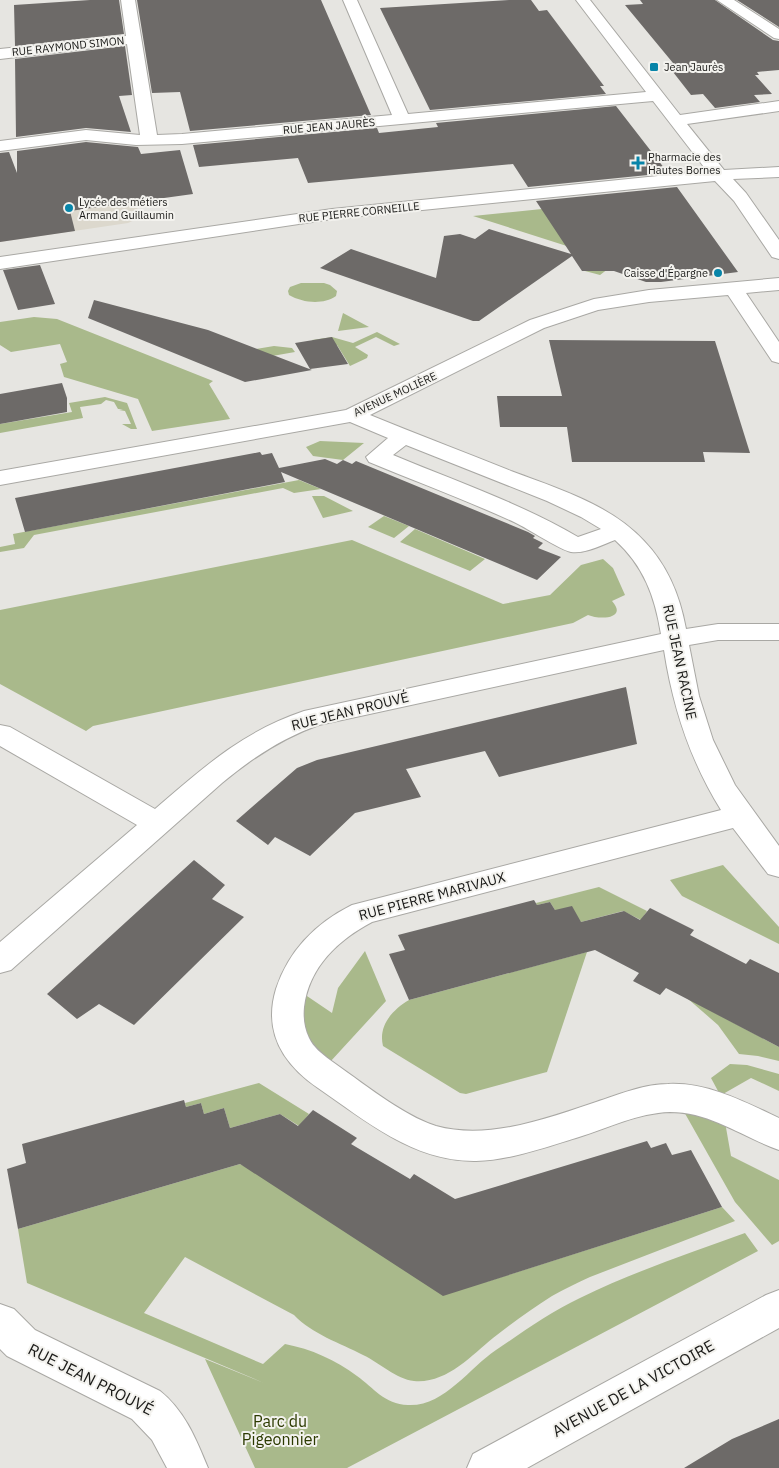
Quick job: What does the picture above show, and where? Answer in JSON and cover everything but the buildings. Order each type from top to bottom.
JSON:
[{"type":"street","points":[[128,0],[149,139]]},
{"type":"street","points":[[350,0],[402,119]]},
{"type":"street","points":[[583,0],[719,175],[740,197],[779,253]]},
{"type":"street","points":[[724,0],[779,35]]},
{"type":"street","name":"RUE RAYMOND SIMON","points":[[0,54],[134,32]]},
{"type":"street","name":"RUE JEAN JAURÈS","points":[[0,146],[82,135],[136,140],[182,139],[658,96]]},
{"type":"street","points":[[676,121],[779,106]]},
{"type":"street","name":"RUE PIERRE CORNEILLE","points":[[0,263],[332,214],[719,175],[779,172]]},
{"type":"street","name":"AVENUE MOLIÈRE","points":[[0,478],[352,414],[537,324],[563,314],[602,304],[635,298],[779,284]]},
{"type":"street","points":[[733,288],[779,357]]},
{"type":"street","name":"RUE JEAN RACINE","points":[[352,414],[586,510],[618,531],[636,546],[653,570],[671,609],[680,672],[699,740],[714,775],[739,816],[779,866]]},
{"type":"street","points":[[404,436],[377,457],[526,518],[574,545],[586,544],[618,531]]},
{"type":"street","name":"RUE JEAN PROUVÉ","points":[[0,961],[116,858],[246,748],[276,730],[295,722],[676,639],[718,632],[779,632]]},
{"type":"street","points":[[0,734],[158,824]]},
{"type":"street","name":"RUE PIERRE MARIVAUX","points":[[739,816],[363,913],[327,934],[304,964],[290,992],[287,1007],[288,1026],[296,1048],[315,1069],[413,1132],[440,1142],[465,1146],[518,1141],[645,1102],[669,1098],[706,1102],[779,1135]]},
{"type":"street","name":"AVENUE DE LA VICTOIRE","points":[[487,1468],[779,1308]]},
{"type":"street","name":"RUE JEAN PROUVÉ","points":[[0,1322],[21,1343],[146,1406],[160,1416],[175,1436],[188,1468]]},
{"type":"shaded area","name":"Lycée des métiers Armand Guillaumin","points":[[0,183],[135,196],[139,218],[128,223],[0,242]]},
{"type":"green space","points":[[542,209],[637,247],[600,275],[585,271],[582,253],[573,248],[473,216]]},
{"type":"green space","points":[[301,283],[324,283],[330,285],[337,291],[336,296],[325,301],[313,302],[300,300],[289,295],[290,287]]},
{"type":"green space","points":[[343,313],[369,327],[338,331]]},
{"type":"green space","points":[[34,317],[57,319],[213,381],[209,384],[230,419],[152,431],[138,399],[64,377],[60,364],[67,362],[60,344],[11,352],[0,345],[0,322]]},
{"type":"green space","points":[[377,332],[400,344],[394,346],[376,337],[355,347],[368,355],[367,358],[350,366],[337,345],[317,348],[312,340],[332,337],[353,343]]},
{"type":"green space","points":[[274,346],[292,348],[295,352],[255,359],[256,349]]},
{"type":"green space","points":[[105,397],[127,403],[137,429],[131,429],[122,424],[131,424],[125,411],[119,410],[123,409],[118,409],[114,402],[106,400],[101,404],[80,407],[83,418],[0,433],[0,424],[72,412],[69,403]]},
{"type":"green space","points":[[320,441],[364,443],[343,460],[313,456],[306,447]]},
{"type":"green space","points":[[299,480],[321,489],[294,493],[283,488],[34,535],[24,548],[0,552],[0,547],[15,544],[13,534]]},
{"type":"green space","points":[[312,496],[324,496],[353,511],[323,518]]},
{"type":"green space","points":[[384,516],[409,526],[394,538],[368,527]]},
{"type":"green space","points":[[415,529],[485,559],[470,571],[400,542]]},
{"type":"green space","points":[[352,540],[503,604],[550,595],[581,565],[603,559],[613,568],[625,595],[612,601],[617,611],[615,615],[610,617],[593,617],[588,615],[573,623],[93,726],[86,731],[0,684],[0,610]]},
{"type":"green space","points":[[723,865],[779,927],[779,944],[682,896],[670,880]]},
{"type":"green space","points":[[599,887],[647,911],[641,920],[623,911],[581,922],[555,910],[550,902],[537,905],[536,903]]},
{"type":"green space","points":[[365,951],[386,1001],[330,1062],[323,1059],[304,1034],[304,994],[332,1013],[338,988]]},
{"type":"green space","points":[[587,952],[547,1072],[466,1094],[460,1093],[383,1046],[383,1032],[388,1019],[409,1000]]},
{"type":"green space","points":[[687,998],[779,1047],[779,1061],[739,1054],[718,1025]]},
{"type":"green space","points":[[730,1064],[747,1065],[779,1074],[779,1091],[751,1078],[723,1094],[718,1091],[711,1078]]},
{"type":"green space","points":[[259,1083],[309,1114],[299,1126],[280,1114],[230,1128],[224,1108],[204,1114],[201,1103],[186,1107],[185,1103]]},
{"type":"green space","points":[[683,1110],[725,1122],[731,1156],[779,1180],[779,1241],[772,1245],[735,1202]]},
{"type":"green space","name":"Parc du Pigeonnier","points":[[240,1164],[486,1282],[722,1207],[735,1221],[566,1288],[515,1322],[457,1367],[437,1378],[426,1381],[407,1380],[394,1374],[369,1358],[309,1328],[294,1315],[185,1257],[144,1313],[263,1364],[285,1344],[314,1352],[341,1365],[386,1399],[400,1404],[421,1404],[433,1400],[445,1393],[496,1350],[537,1322],[569,1304],[620,1280],[745,1233],[758,1251],[347,1468],[255,1468],[205,1359],[264,1383],[27,1283],[18,1229]]},
{"type":"place","name":"Jean Jaurès","points":[[654,67]]},
{"type":"place","name":"Pharmacie des Hautes Bornes","points":[[638,163]]},
{"type":"place","name":"Lycée des métiers Armand Guillaumin","points":[[69,208]]},
{"type":"place","name":"Caisse d'Épargne","points":[[718,273]]}]
